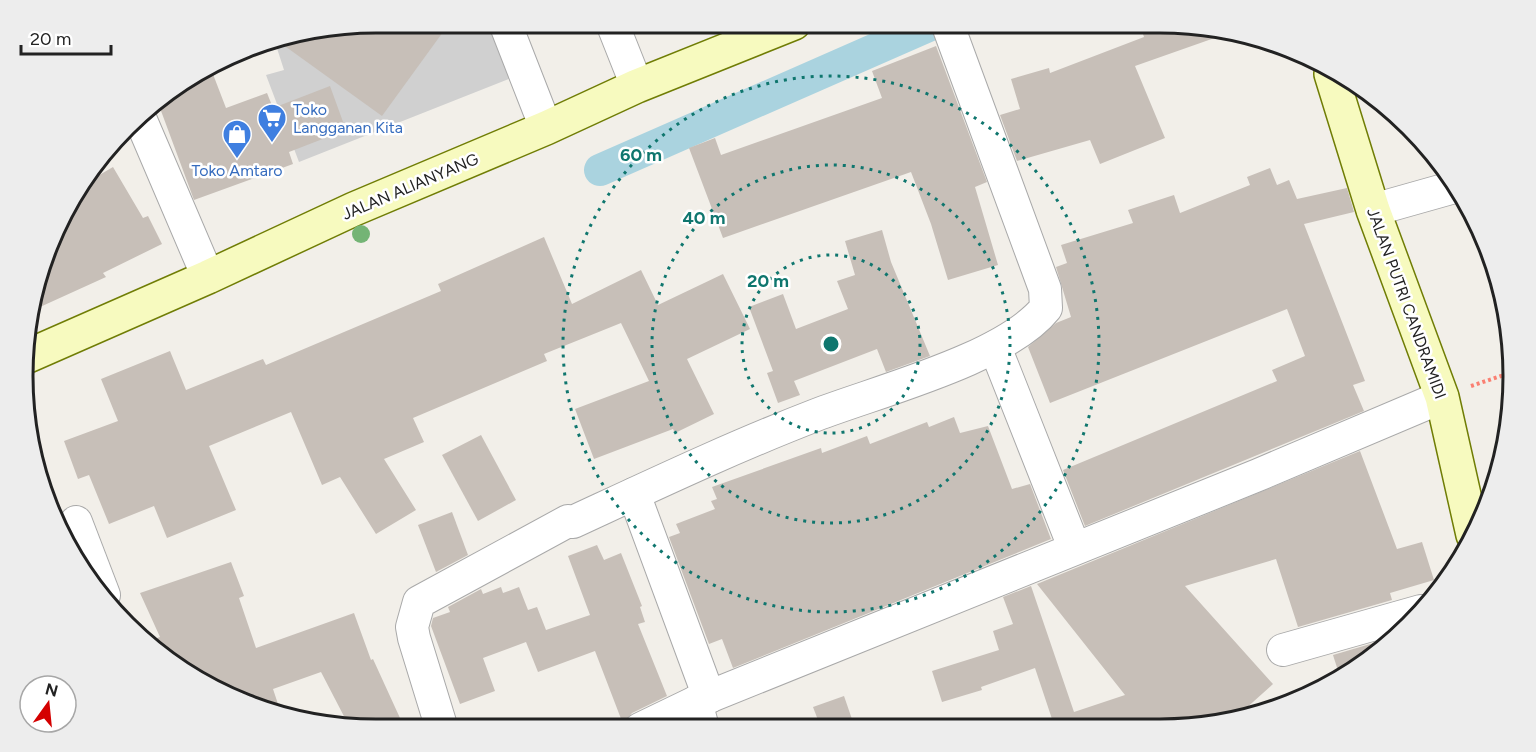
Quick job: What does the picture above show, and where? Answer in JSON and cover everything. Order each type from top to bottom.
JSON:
[{"type":"street","points":[[509,33],[546,128]]},
{"type":"street","points":[[616,33],[637,86]]},
{"type":"street","name":"JALAN ALIANYANG","points":[[34,353],[208,277],[354,209],[546,128],[637,86],[768,33]]},
{"type":"street","points":[[439,719],[412,627],[419,602],[568,521],[573,522],[814,416],[902,385],[995,347],[1039,317],[1046,308],[1047,299],[951,33]]},
{"type":"street","name":"JALAN PUTRI CANDRAMIDI","points":[[1333,79],[1373,210],[1442,397],[1470,523]]},
{"type":"street","points":[[143,124],[208,277]]},
{"type":"street","points":[[1373,210],[1447,189]]},
{"type":"street","points":[[995,347],[1074,547]]},
{"type":"street","points":[[672,719],[703,709],[1074,547],[1258,475],[1442,397]]},
{"type":"street","points":[[634,494],[703,709]]},
{"type":"street","points":[[76,522],[96,574]]},
{"type":"street","points":[[1283,650],[1406,615]]},
{"type":"path","points":[[1442,397],[1503,376]]},
{"type":"shaded area","points":[[376,33],[498,33],[516,76],[299,162],[266,75],[284,70],[277,48],[331,36]]},
{"type":"building","points":[[442,33],[382,116],[284,46],[331,36],[354,34]]},
{"type":"building","points":[[1143,33],[1215,38],[1135,66],[1165,138],[1100,164],[1090,140],[1017,161],[1000,115],[1020,109],[1011,79],[1049,68],[1050,73],[1144,37]]},
{"type":"building","points":[[936,46],[987,182],[975,187],[998,265],[948,280],[931,224],[911,172],[723,238],[689,148],[715,138],[721,155],[882,98],[872,71]]},
{"type":"building","points":[[213,74],[226,108],[267,93],[273,108],[330,86],[346,130],[289,152],[293,164],[194,200],[160,109]]},
{"type":"building","points":[[113,167],[143,218],[148,216],[162,244],[103,273],[106,277],[41,307],[51,266],[68,224],[97,176]]},
{"type":"building","points":[[1270,168],[1277,185],[1289,180],[1297,199],[1347,188],[1354,212],[1304,224],[1365,381],[1353,385],[1364,411],[1085,526],[1063,470],[1277,381],[1272,370],[1305,356],[1287,309],[1050,403],[1028,347],[1056,323],[1071,317],[1056,267],[1067,263],[1061,245],[1133,223],[1128,210],[1174,195],[1180,213],[1250,185],[1247,177]]},
{"type":"building","points":[[882,230],[891,262],[930,356],[886,372],[877,349],[794,381],[800,395],[778,403],[767,373],[773,371],[749,307],[783,294],[796,329],[848,309],[837,281],[855,275],[845,241]]},
{"type":"building","points":[[544,237],[572,304],[641,270],[658,305],[723,274],[750,329],[687,359],[714,414],[675,433],[673,429],[594,459],[575,409],[649,381],[621,323],[544,354],[547,361],[413,418],[424,442],[384,459],[416,510],[376,534],[340,477],[322,485],[291,412],[209,446],[236,510],[167,538],[154,506],[109,524],[89,475],[78,479],[64,441],[118,421],[101,379],[170,351],[186,390],[263,359],[266,365],[441,291],[438,284]]},
{"type":"building","points":[[954,417],[960,433],[988,426],[1012,489],[1030,484],[1051,539],[733,668],[722,639],[709,644],[669,537],[680,533],[676,524],[715,509],[711,501],[717,499],[712,487],[821,448],[822,453],[867,436],[870,444],[927,422],[929,427]]},
{"type":"building","points":[[481,435],[516,500],[478,521],[442,455]]},
{"type":"building","points":[[1360,451],[1397,549],[1422,542],[1434,580],[1390,593],[1392,600],[1298,627],[1276,559],[1185,586],[1273,684],[1247,707],[1182,718],[1052,719],[1035,668],[981,687],[982,690],[942,702],[932,671],[999,650],[993,631],[1013,624],[1003,597],[1031,586],[1074,712],[1125,695],[1037,584]]},
{"type":"building","points":[[452,512],[468,555],[436,572],[418,525]]},
{"type":"building","points":[[597,545],[604,560],[621,553],[642,606],[640,607],[645,622],[638,624],[667,696],[632,713],[627,719],[621,719],[595,651],[538,672],[526,642],[483,658],[495,691],[460,704],[431,626],[433,618],[450,612],[448,607],[481,589],[483,594],[501,587],[503,593],[519,587],[528,610],[537,607],[546,630],[590,615],[568,556]]},
{"type":"building","points":[[231,562],[244,596],[239,598],[256,648],[354,613],[371,660],[373,659],[400,719],[344,717],[321,672],[273,689],[278,704],[224,684],[185,661],[156,639],[160,637],[140,593]]},
{"type":"building","points":[[1376,642],[1338,669],[1333,655]]},
{"type":"building","points":[[844,696],[852,719],[818,719],[813,707]]},
{"type":"waterway","points":[[600,170],[912,33]]},
{"type":"place","name":"Toko Langganan Kita","points":[[272,144]]},
{"type":"place","name":"Toko Amtaro","points":[[237,160]]}]
